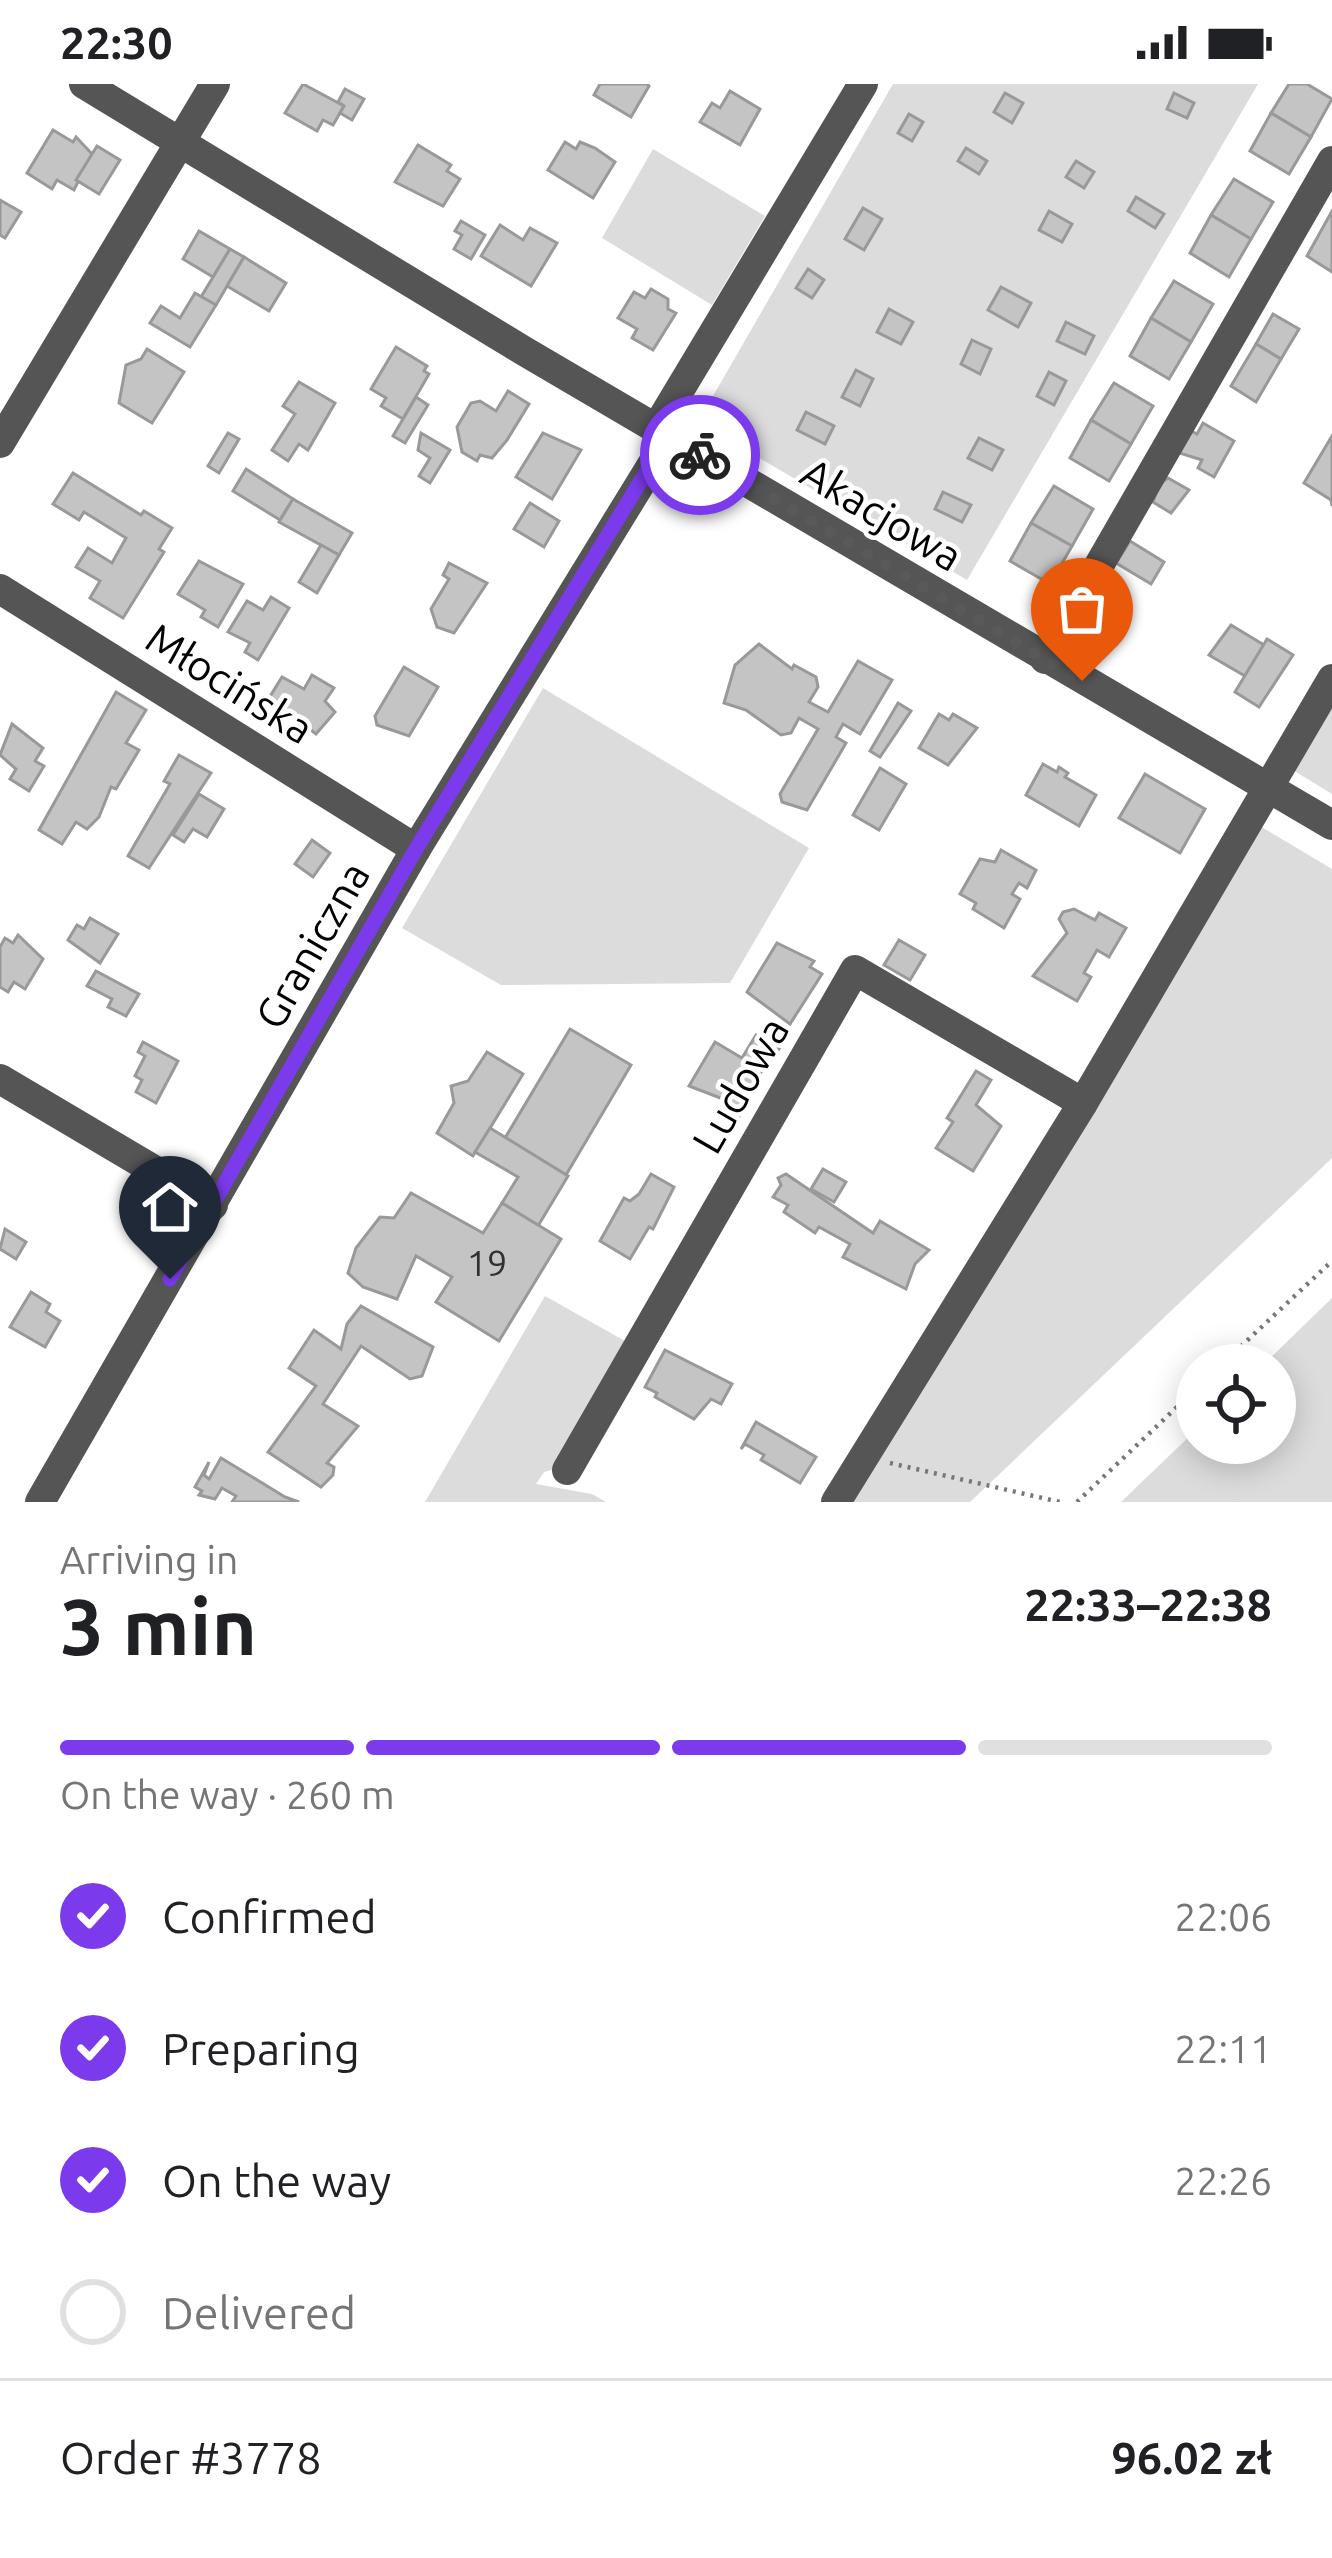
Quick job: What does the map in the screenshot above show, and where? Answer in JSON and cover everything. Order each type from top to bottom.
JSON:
[{"type":"street","name":"Akacjowa","points":[[84,84],[662,433],[1332,825]]},
{"type":"street","points":[[0,443],[215,84]]},
{"type":"street","name":"Graniczna","points":[[40,1502],[863,84]]},
{"type":"street","points":[[1045,659],[1332,161]]},
{"type":"street","name":"Młocińska","points":[[0,589],[416,849]]},
{"type":"street","points":[[836,1502],[1083,1103],[1332,679]]},
{"type":"street","name":"Ludowa","points":[[567,1470],[855,970],[1083,1103]]},
{"type":"street","points":[[0,1079],[213,1204]]},
{"type":"path","points":[[1243,1344],[1332,1261]]},
{"type":"path","points":[[1077,1502],[1176,1408]]},
{"type":"path","points":[[863,1456],[1060,1502]]},
{"type":"shaded area","points":[[893,84],[1258,84],[967,580],[698,422]]},
{"type":"shaded area","points":[[653,149],[765,216],[712,305],[602,238]]},
{"type":"shaded area","points":[[543,688],[809,848],[730,983],[501,985],[402,928]]},
{"type":"shaded area","points":[[1332,699],[1332,794],[1291,769]]},
{"type":"shaded area","points":[[1260,826],[1332,869],[1332,1158],[970,1502],[847,1502]]},
{"type":"shaded area","points":[[545,1296],[625,1341],[555,1469],[544,1472],[536,1484],[592,1494],[606,1502],[425,1502]]},
{"type":"shaded area","points":[[1332,1298],[1332,1502],[1121,1502],[1176,1449],[1176,1464],[1296,1464],[1296,1344],[1285,1344]]},
{"type":"building","points":[[303,84],[344,106],[333,125],[323,120],[317,131],[285,113]]},
{"type":"building","points":[[600,84],[649,86],[631,117],[594,95]]},
{"type":"building","points":[[1289,84],[1307,84],[1332,99],[1311,137],[1271,113]]},
{"type":"building","points":[[345,89],[364,99],[352,120],[340,113],[344,106],[338,102]]},
{"type":"building","points":[[730,91],[760,109],[740,145],[700,122],[712,103],[720,108]]},
{"type":"building","points":[[1005,93],[1023,103],[1012,123],[994,112]]},
{"type":"building","points":[[1174,93],[1194,103],[1187,118],[1167,109]]},
{"type":"building","points":[[1271,113],[1311,137],[1289,174],[1250,151]]},
{"type":"building","points":[[909,114],[923,122],[912,141],[898,133]]},
{"type":"building","points":[[53,130],[73,142],[76,137],[92,154],[74,190],[57,180],[52,189],[27,173]]},
{"type":"building","points":[[565,142],[576,149],[580,142],[595,148],[615,162],[593,198],[548,170]]},
{"type":"building","points":[[418,145],[451,165],[447,171],[460,179],[443,206],[395,182]]},
{"type":"building","points":[[97,146],[120,160],[99,194],[76,180]]},
{"type":"building","points":[[966,148],[987,161],[979,174],[958,161]]},
{"type":"building","points":[[1076,161],[1094,172],[1084,188],[1066,177]]},
{"type":"building","points":[[1234,179],[1273,202],[1251,239],[1211,215]]},
{"type":"building","points":[[1136,197],[1164,214],[1155,228],[1128,211]]},
{"type":"building","points":[[0,200],[21,212],[5,238],[0,235]]},
{"type":"building","points":[[863,208],[882,219],[864,250],[845,239]]},
{"type":"building","points":[[1049,211],[1072,224],[1062,242],[1039,230]]},
{"type":"building","points":[[1332,211],[1332,272],[1307,256]]},
{"type":"building","points":[[1211,215],[1251,239],[1229,277],[1190,253]]},
{"type":"building","points":[[461,221],[485,235],[471,259],[454,249],[462,235],[455,231]]},
{"type":"building","points":[[500,225],[523,240],[530,228],[557,243],[531,286],[481,256]]},
{"type":"building","points":[[199,231],[230,249],[213,277],[183,259]]},
{"type":"building","points":[[230,249],[244,257],[216,305],[201,297]]},
{"type":"building","points":[[244,257],[286,283],[269,311],[227,286]]},
{"type":"building","points":[[808,269],[824,280],[812,298],[796,288]]},
{"type":"building","points":[[1174,281],[1213,304],[1191,342],[1151,318]]},
{"type":"building","points":[[1001,287],[1031,303],[1018,327],[988,310]]},
{"type":"building","points":[[651,289],[668,299],[668,309],[676,313],[653,350],[632,338],[637,329],[618,318],[634,292],[645,298]]},
{"type":"building","points":[[195,293],[216,305],[190,347],[150,323],[161,306],[180,318]]},
{"type":"building","points":[[889,309],[913,322],[901,344],[877,332]]},
{"type":"building","points":[[1273,314],[1299,329],[1281,359],[1256,344]]},
{"type":"building","points":[[1151,318],[1191,342],[1169,379],[1130,356]]},
{"type":"building","points":[[1066,322],[1094,336],[1085,354],[1057,341]]},
{"type":"building","points":[[972,340],[991,349],[980,374],[961,364]]},
{"type":"building","points":[[1256,344],[1281,359],[1256,402],[1231,386]]},
{"type":"building","points":[[396,347],[427,366],[424,371],[429,374],[403,419],[381,406],[386,398],[371,389]]},
{"type":"building","points":[[147,349],[184,372],[152,423],[119,403],[126,365],[141,359]]},
{"type":"building","points":[[856,370],[873,379],[860,406],[842,397]]},
{"type":"building","points":[[1049,372],[1066,381],[1054,405],[1037,396]]},
{"type":"building","points":[[299,382],[335,403],[308,450],[299,444],[288,461],[272,450],[295,414],[283,406]]},
{"type":"building","points":[[1114,383],[1153,406],[1131,444],[1091,420]]},
{"type":"building","points":[[508,391],[529,404],[492,458],[480,455],[477,461],[462,452],[457,427],[471,403],[480,401],[496,411]]},
{"type":"building","points":[[416,397],[428,405],[405,443],[393,436]]},
{"type":"building","points":[[806,412],[834,426],[825,444],[797,430]]},
{"type":"building","points":[[1091,420],[1131,444],[1109,481],[1070,458]]},
{"type":"building","points":[[1203,423],[1234,441],[1214,477],[1198,468],[1202,460],[1176,452],[1189,430],[1197,434]]},
{"type":"building","points":[[228,433],[239,439],[219,473],[208,466]]},
{"type":"building","points":[[421,433],[450,450],[430,483],[419,476],[430,458],[418,450]]},
{"type":"building","points":[[543,433],[581,450],[552,499],[516,477]]},
{"type":"building","points":[[1332,436],[1332,506],[1331,500],[1304,483]]},
{"type":"building","points":[[979,438],[1003,450],[992,470],[968,458]]},
{"type":"building","points":[[246,469],[293,499],[280,520],[233,491]]},
{"type":"building","points":[[73,473],[141,515],[144,511],[172,528],[159,549],[164,552],[123,618],[90,598],[100,581],[76,567],[88,548],[112,563],[126,538],[84,512],[79,520],[53,504]]},
{"type":"building","points":[[1168,478],[1189,490],[1171,513],[1153,502],[1159,484]]},
{"type":"building","points":[[1054,486],[1093,509],[1072,546],[1031,523]]},
{"type":"building","points":[[943,492],[971,505],[962,522],[935,509]]},
{"type":"building","points":[[293,499],[352,533],[339,555],[279,522]]},
{"type":"building","points":[[530,503],[559,521],[544,547],[514,529]]},
{"type":"building","points":[[1031,523],[1072,546],[1050,584],[1010,561]]},
{"type":"building","points":[[1130,541],[1164,562],[1151,584],[1116,563]]},
{"type":"building","points":[[321,545],[339,555],[317,593],[299,582]]},
{"type":"building","points":[[199,561],[243,584],[218,627],[201,617],[205,610],[178,594]]},
{"type":"building","points":[[449,563],[487,583],[454,633],[437,627],[431,609],[449,579],[443,575]]},
{"type":"building","points":[[271,597],[289,608],[258,660],[245,652],[250,643],[228,632],[247,601],[263,610]]},
{"type":"building","points":[[1231,625],[1264,645],[1245,676],[1209,655]]},
{"type":"building","points":[[1267,639],[1293,655],[1259,707],[1235,692]]},
{"type":"building","points":[[759,644],[792,669],[794,665],[816,677],[818,687],[809,702],[828,712],[858,661],[892,680],[860,734],[843,724],[836,737],[846,743],[807,810],[782,802],[780,794],[818,729],[799,718],[791,733],[781,735],[746,710],[724,703],[735,665]]},
{"type":"building","points":[[404,667],[438,687],[409,736],[377,725],[375,716]]},
{"type":"building","points":[[312,675],[334,688],[325,701],[335,712],[316,734],[269,698],[282,677],[304,689]]},
{"type":"building","points":[[116,692],[146,710],[126,743],[139,750],[116,789],[111,787],[99,817],[87,829],[76,822],[62,844],[39,830]]},
{"type":"building","points":[[898,703],[911,711],[880,757],[870,751]]},
{"type":"building","points":[[939,714],[949,720],[953,714],[977,728],[948,765],[919,748]]},
{"type":"building","points":[[12,724],[43,748],[35,761],[44,766],[29,791],[10,779],[16,769],[0,755]]},
{"type":"building","points":[[179,755],[211,773],[149,868],[128,856],[170,784],[164,781]]},
{"type":"building","points":[[1043,764],[1057,772],[1059,767],[1068,773],[1065,777],[1096,795],[1079,826],[1026,795]]},
{"type":"building","points":[[880,768],[906,784],[879,830],[853,815]]},
{"type":"building","points":[[1145,774],[1205,809],[1180,853],[1119,818]]},
{"type":"building","points":[[199,794],[224,809],[207,837],[193,829],[184,842],[173,835]]},
{"type":"building","points":[[312,840],[330,853],[313,877],[295,864]]},
{"type":"building","points":[[1001,850],[1036,870],[1027,888],[1019,883],[1012,894],[1020,899],[1004,928],[973,909],[976,903],[960,894],[980,859],[995,862]]},
{"type":"building","points":[[1074,909],[1095,920],[1099,913],[1126,928],[1109,957],[1097,950],[1084,973],[1091,977],[1077,1001],[1033,976],[1067,933],[1059,919],[1063,912]]},
{"type":"building","points":[[90,918],[118,934],[100,963],[68,940],[77,925],[84,929]]},
{"type":"building","points":[[18,935],[43,959],[25,989],[14,982],[8,992],[0,987],[0,947],[5,938],[13,943]]},
{"type":"building","points":[[899,940],[925,955],[910,980],[884,965]]},
{"type":"building","points":[[777,943],[814,961],[810,967],[822,974],[790,1024],[747,992]]},
{"type":"building","points":[[96,971],[139,994],[126,1016],[108,1007],[112,999],[87,986]]},
{"type":"building","points":[[570,1029],[631,1065],[566,1175],[505,1138]]},
{"type":"building","points":[[756,1035],[779,1049],[761,1072],[738,1119],[722,1109],[723,1099],[689,1086],[715,1042],[742,1058]]},
{"type":"building","points":[[143,1042],[178,1061],[156,1103],[136,1092],[142,1080],[135,1076],[145,1056],[138,1052]]},
{"type":"building","points":[[487,1052],[523,1074],[473,1156],[437,1133],[454,1103],[451,1086],[468,1081]]},
{"type":"building","points":[[976,1071],[991,1080],[976,1105],[1001,1126],[973,1171],[936,1148],[953,1122],[947,1118]]},
{"type":"building","points":[[490,1128],[568,1176],[538,1226],[502,1203],[518,1177],[475,1152]]},
{"type":"building","points":[[823,1169],[846,1182],[834,1202],[811,1189]]},
{"type":"building","points":[[651,1174],[674,1187],[653,1229],[649,1227],[630,1259],[600,1241],[624,1198],[630,1201],[639,1194]]},
{"type":"building","points":[[786,1174],[873,1233],[880,1221],[929,1250],[915,1264],[906,1289],[843,1257],[850,1244],[819,1227],[815,1233],[784,1212],[788,1205],[773,1197],[781,1185],[778,1178]]},
{"type":"building","points":[[411,1193],[483,1233],[502,1203],[561,1239],[499,1341],[436,1302],[452,1277],[416,1256],[397,1299],[363,1287],[348,1273],[356,1248],[380,1217],[394,1218]]},
{"type":"building","points":[[5,1229],[26,1242],[16,1259],[0,1249]]},
{"type":"building","points":[[31,1292],[50,1304],[46,1312],[60,1321],[45,1347],[10,1327]]},
{"type":"building","points":[[361,1306],[433,1347],[422,1376],[410,1379],[361,1346],[323,1404],[358,1426],[327,1463],[334,1467],[333,1475],[321,1487],[268,1452],[316,1386],[289,1368],[314,1330],[341,1349],[347,1324]]},
{"type":"building","points":[[665,1350],[732,1384],[721,1404],[711,1399],[694,1419],[655,1397],[657,1393],[645,1387]]},
{"type":"building","points":[[756,1422],[816,1457],[800,1483],[761,1460],[764,1455],[745,1444],[741,1449]]},
{"type":"building","points":[[221,1458],[299,1502],[232,1502],[236,1496],[222,1488],[215,1499],[199,1495],[202,1491],[195,1487],[209,1462],[204,1475],[209,1479]]},
{"type":"way so far","points":[[700,455],[1082,681]]},
{"type":"route","points":[[170,1279],[416,849],[658,453],[669,437],[700,455]]}]
